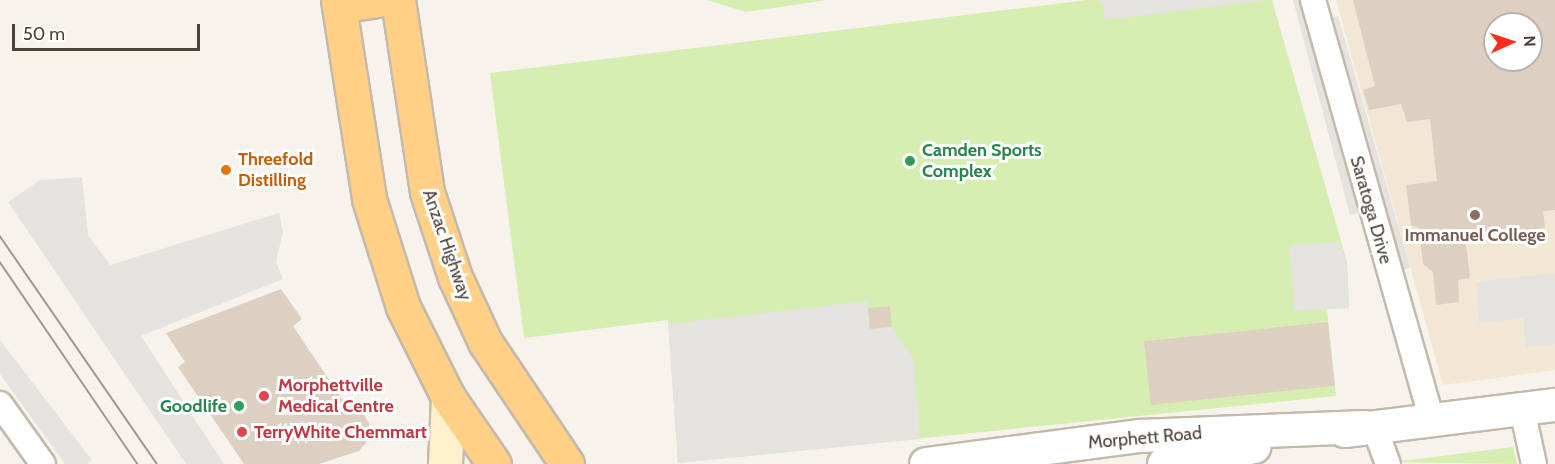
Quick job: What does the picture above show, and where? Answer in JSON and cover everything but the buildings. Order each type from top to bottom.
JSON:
[{"type":"highway","points":[[378,0],[338,3],[369,199],[404,307],[448,397],[494,464]]},
{"type":"highway","name":"Anzac Highway","points":[[398,0],[427,192],[455,277],[485,342],[567,464]]},
{"type":"main road","points":[[445,464],[448,397]]},
{"type":"street","name":"Saratoga Drive","points":[[1312,0],[1432,420]]},
{"type":"street","points":[[0,404],[43,464]]},
{"type":"street","name":"Morphett Road","points":[[1164,464],[1370,427],[1555,405]]},
{"type":"street","points":[[1522,409],[1534,464]]},
{"type":"street","name":"Morphett Road","points":[[926,464],[1140,436],[1370,427]]},
{"type":"street","points":[[1370,427],[1388,464]]},
{"type":"shaded area","points":[[1096,0],[1262,1],[1104,20],[1104,6]]},
{"type":"shaded area","points":[[1293,0],[1301,0],[1360,212],[1350,215]]},
{"type":"shaded area","name":"Immanuel College","points":[[1336,0],[1555,0],[1555,370],[1443,385]]},
{"type":"shaded area","points":[[1338,16],[1410,268],[1402,270],[1329,18]]},
{"type":"shaded area","points":[[82,177],[88,235],[110,265],[279,213],[283,232],[276,262],[283,279],[141,336],[224,464],[186,464],[8,202],[40,180]]},
{"type":"shaded area","points":[[1339,242],[1347,262],[1349,308],[1294,311],[1290,245]]},
{"type":"shaded area","points":[[1555,273],[1555,344],[1526,347],[1523,318],[1479,323],[1476,282]]},
{"type":"shaded area","points":[[867,301],[870,329],[892,327],[913,358],[920,439],[678,463],[668,324]]},
{"type":"shaded area","points":[[0,340],[92,460],[87,464],[65,464],[0,374]]},
{"type":"green space","points":[[707,0],[827,0],[746,12]]},
{"type":"green space","name":"Camden Sports Complex","points":[[1087,0],[1272,0],[1347,262],[1349,308],[1327,309],[1336,396],[678,463],[668,320],[524,338],[490,73]]},
{"type":"green space","points":[[1513,447],[1517,464],[1394,462]]},
{"type":"tram line","points":[[0,236],[157,464]]},
{"type":"tram line","points":[[0,262],[138,464]]},
{"type":"place","name":"Camden Sports Complex","points":[[910,161]]},
{"type":"place","name":"Threefold Distilling","points":[[226,170]]},
{"type":"place","name":"Immanuel College","points":[[1475,215]]},
{"type":"place","name":"Morphettville Medical Centre","points":[[264,396]]},
{"type":"place","name":"Goodlife","points":[[239,406]]},
{"type":"place","name":"TerryWhite Chemmart","points":[[242,432]]}]
